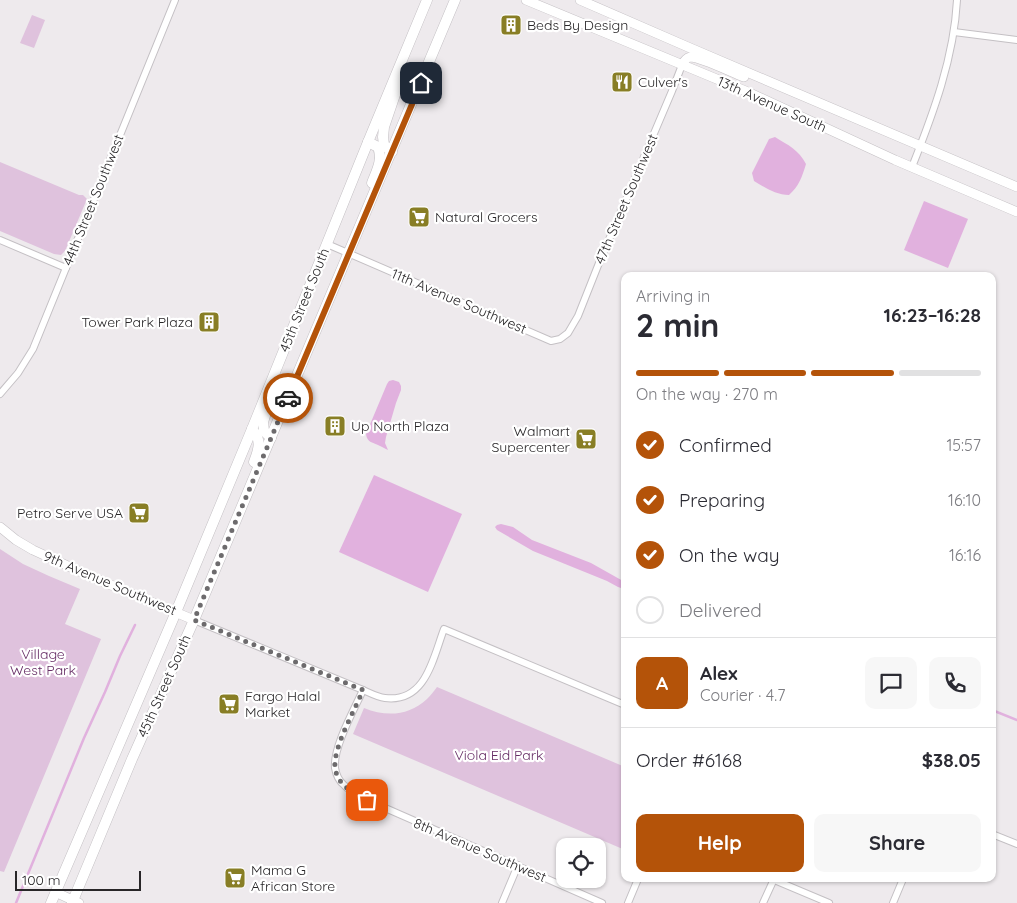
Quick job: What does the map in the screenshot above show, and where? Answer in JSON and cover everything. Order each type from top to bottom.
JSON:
[{"type":"main road","name":"45th Street South","points":[[51,903],[176,612],[427,0]]},
{"type":"main road","name":"45th Street South","points":[[75,902],[132,759],[194,620],[455,0]]},
{"type":"main road","name":"13th Avenue South","points":[[526,0],[748,92],[912,167],[1017,212]]},
{"type":"main road","name":"13th Avenue South","points":[[580,0],[1017,187]]},
{"type":"main road","points":[[392,152],[384,144],[384,127],[402,77],[410,43]]},
{"type":"main road","points":[[682,65],[684,60],[689,57],[698,59],[770,87],[787,89]]},
{"type":"main road","points":[[367,212],[366,199],[379,163],[380,154],[378,146],[368,142]]},
{"type":"main road","points":[[271,438],[264,431],[263,422],[267,406],[288,355],[291,331]]},
{"type":"main road","points":[[230,534],[240,496],[258,452],[258,435],[252,429]]},
{"type":"main road","name":"9th Avenue Southwest","points":[[0,526],[16,540],[34,550],[194,620]]},
{"type":"main road","points":[[55,892],[75,902]]},
{"type":"street","name":"44th Street Southwest","points":[[0,394],[18,373],[33,349],[175,0]]},
{"type":"street","points":[[912,167],[950,57],[957,0]]},
{"type":"street","points":[[954,32],[1017,40]]},
{"type":"street","name":"47th Street Southwest","points":[[568,333],[578,316],[682,65]]},
{"type":"street","points":[[0,240],[66,268]]},
{"type":"street","name":"11th Avenue Southwest","points":[[326,244],[552,341],[560,339],[568,333]]},
{"type":"street","name":"9th Avenue Southwest","points":[[194,620],[363,690]]},
{"type":"street","points":[[363,690],[382,698],[396,698],[409,694],[419,687],[427,676],[444,629],[621,703]]},
{"type":"street","name":"8th Avenue Southwest","points":[[363,690],[340,743],[336,760],[335,768],[343,785],[351,792],[367,800],[602,903]]},
{"type":"street","points":[[996,836],[1017,844]]},
{"type":"street","points":[[502,903],[518,866]]},
{"type":"street","points":[[628,903],[637,882]]},
{"type":"street","points":[[763,903],[772,882]]},
{"type":"street","points":[[780,882],[828,903]]},
{"type":"street","points":[[893,903],[902,882]]},
{"type":"green space","points":[[32,15],[45,20],[34,48],[20,43]]},
{"type":"green space","points":[[0,162],[83,195],[87,199],[65,251],[61,255],[54,254],[0,231]]},
{"type":"green space","name":"Village West Park","points":[[0,549],[23,564],[80,589],[65,624],[101,639],[4,872],[0,871]]},
{"type":"green space","name":"Viola Eid Park","points":[[437,687],[621,765],[621,848],[606,842],[606,838],[597,838],[353,734],[364,708],[389,714],[405,712],[420,705]]},
{"type":"shaded area","points":[[775,137],[797,151],[806,164],[800,181],[789,195],[775,192],[762,186],[754,181],[752,173],[769,139]]},
{"type":"shaded area","points":[[924,201],[968,219],[948,268],[904,250]]},
{"type":"shaded area","points":[[393,380],[399,382],[401,390],[386,437],[385,443],[388,450],[369,441],[366,434],[387,384]]},
{"type":"shaded area","points":[[374,475],[462,514],[428,592],[339,552]]},
{"type":"shaded area","points":[[497,525],[513,527],[532,540],[591,563],[621,580],[621,588],[533,551],[497,530],[495,527]]},
{"type":"waterway","points":[[16,903],[84,738],[135,625]]},
{"type":"waterway","points":[[996,712],[1017,720]]},
{"type":"way so far","points":[[288,398],[194,620],[363,690],[340,743],[335,768],[343,785],[351,792],[367,800]]},
{"type":"place","name":"Beds By Design","points":[[511,25]]},
{"type":"place","name":"Culver's","points":[[622,82]]},
{"type":"place","name":"Natural Grocers","points":[[419,217]]},
{"type":"place","name":"Tower Park Plaza","points":[[209,322]]},
{"type":"place","name":"Up North Plaza","points":[[335,426]]},
{"type":"place","name":"Walmart Supercenter","points":[[586,439]]},
{"type":"place","name":"Petro Serve USA","points":[[139,513]]},
{"type":"place","name":"Fargo Halal Market","points":[[229,704]]},
{"type":"place","name":"Mama G African Store","points":[[235,878]]},
{"type":"route","points":[[288,398],[421,83]]}]
